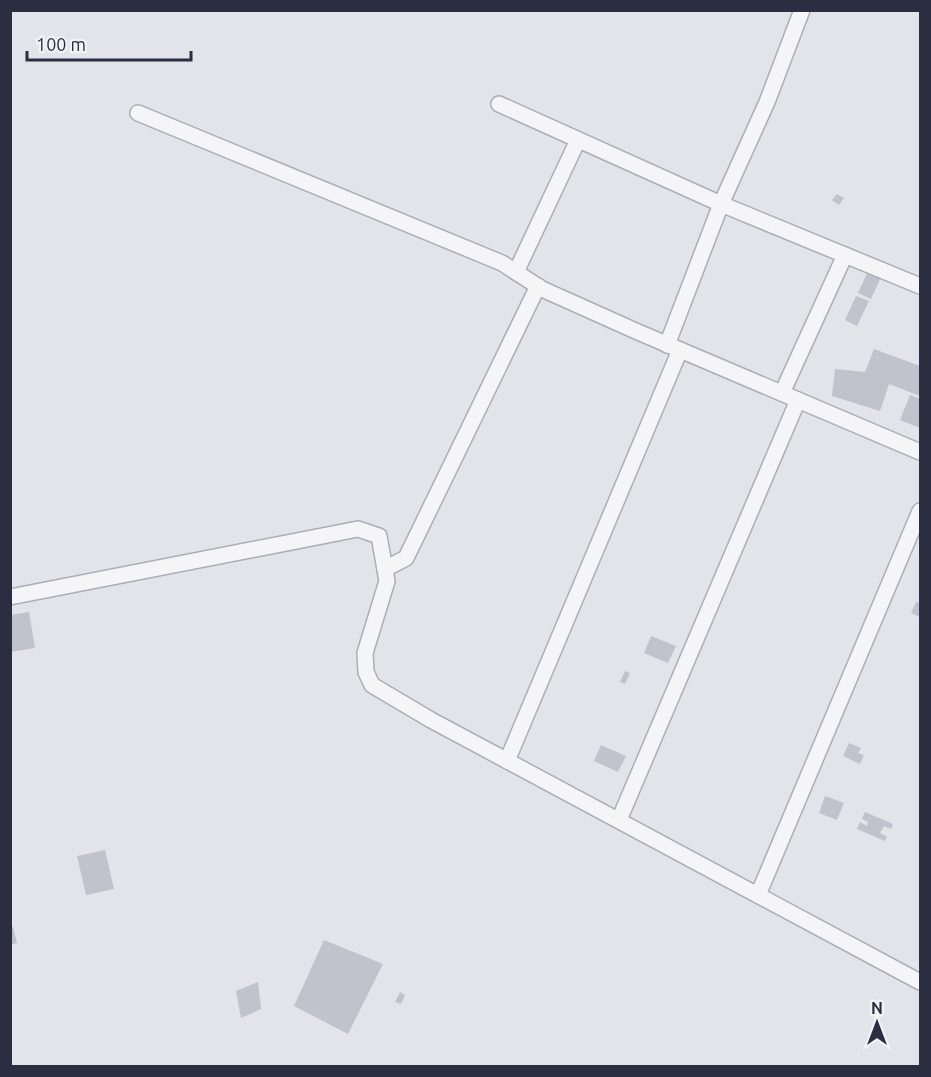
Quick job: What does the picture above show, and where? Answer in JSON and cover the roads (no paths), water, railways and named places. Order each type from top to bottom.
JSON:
[{"type":"street","points":[[507,761],[674,348],[721,204],[766,102],[802,10]]},
{"type":"street","points":[[499,104],[721,204],[921,286]]},
{"type":"street","points":[[138,113],[491,258],[538,286],[674,348],[921,452]]},
{"type":"street","points":[[516,272],[578,140]]},
{"type":"street","points":[[782,393],[845,255]]},
{"type":"street","points":[[385,569],[406,558],[538,286]]},
{"type":"street","points":[[618,820],[798,400]]},
{"type":"street","points":[[758,895],[921,511]]},
{"type":"street","points":[[10,597],[358,529],[379,536],[387,581],[365,653],[366,672],[372,685],[431,720],[921,982]]}]
